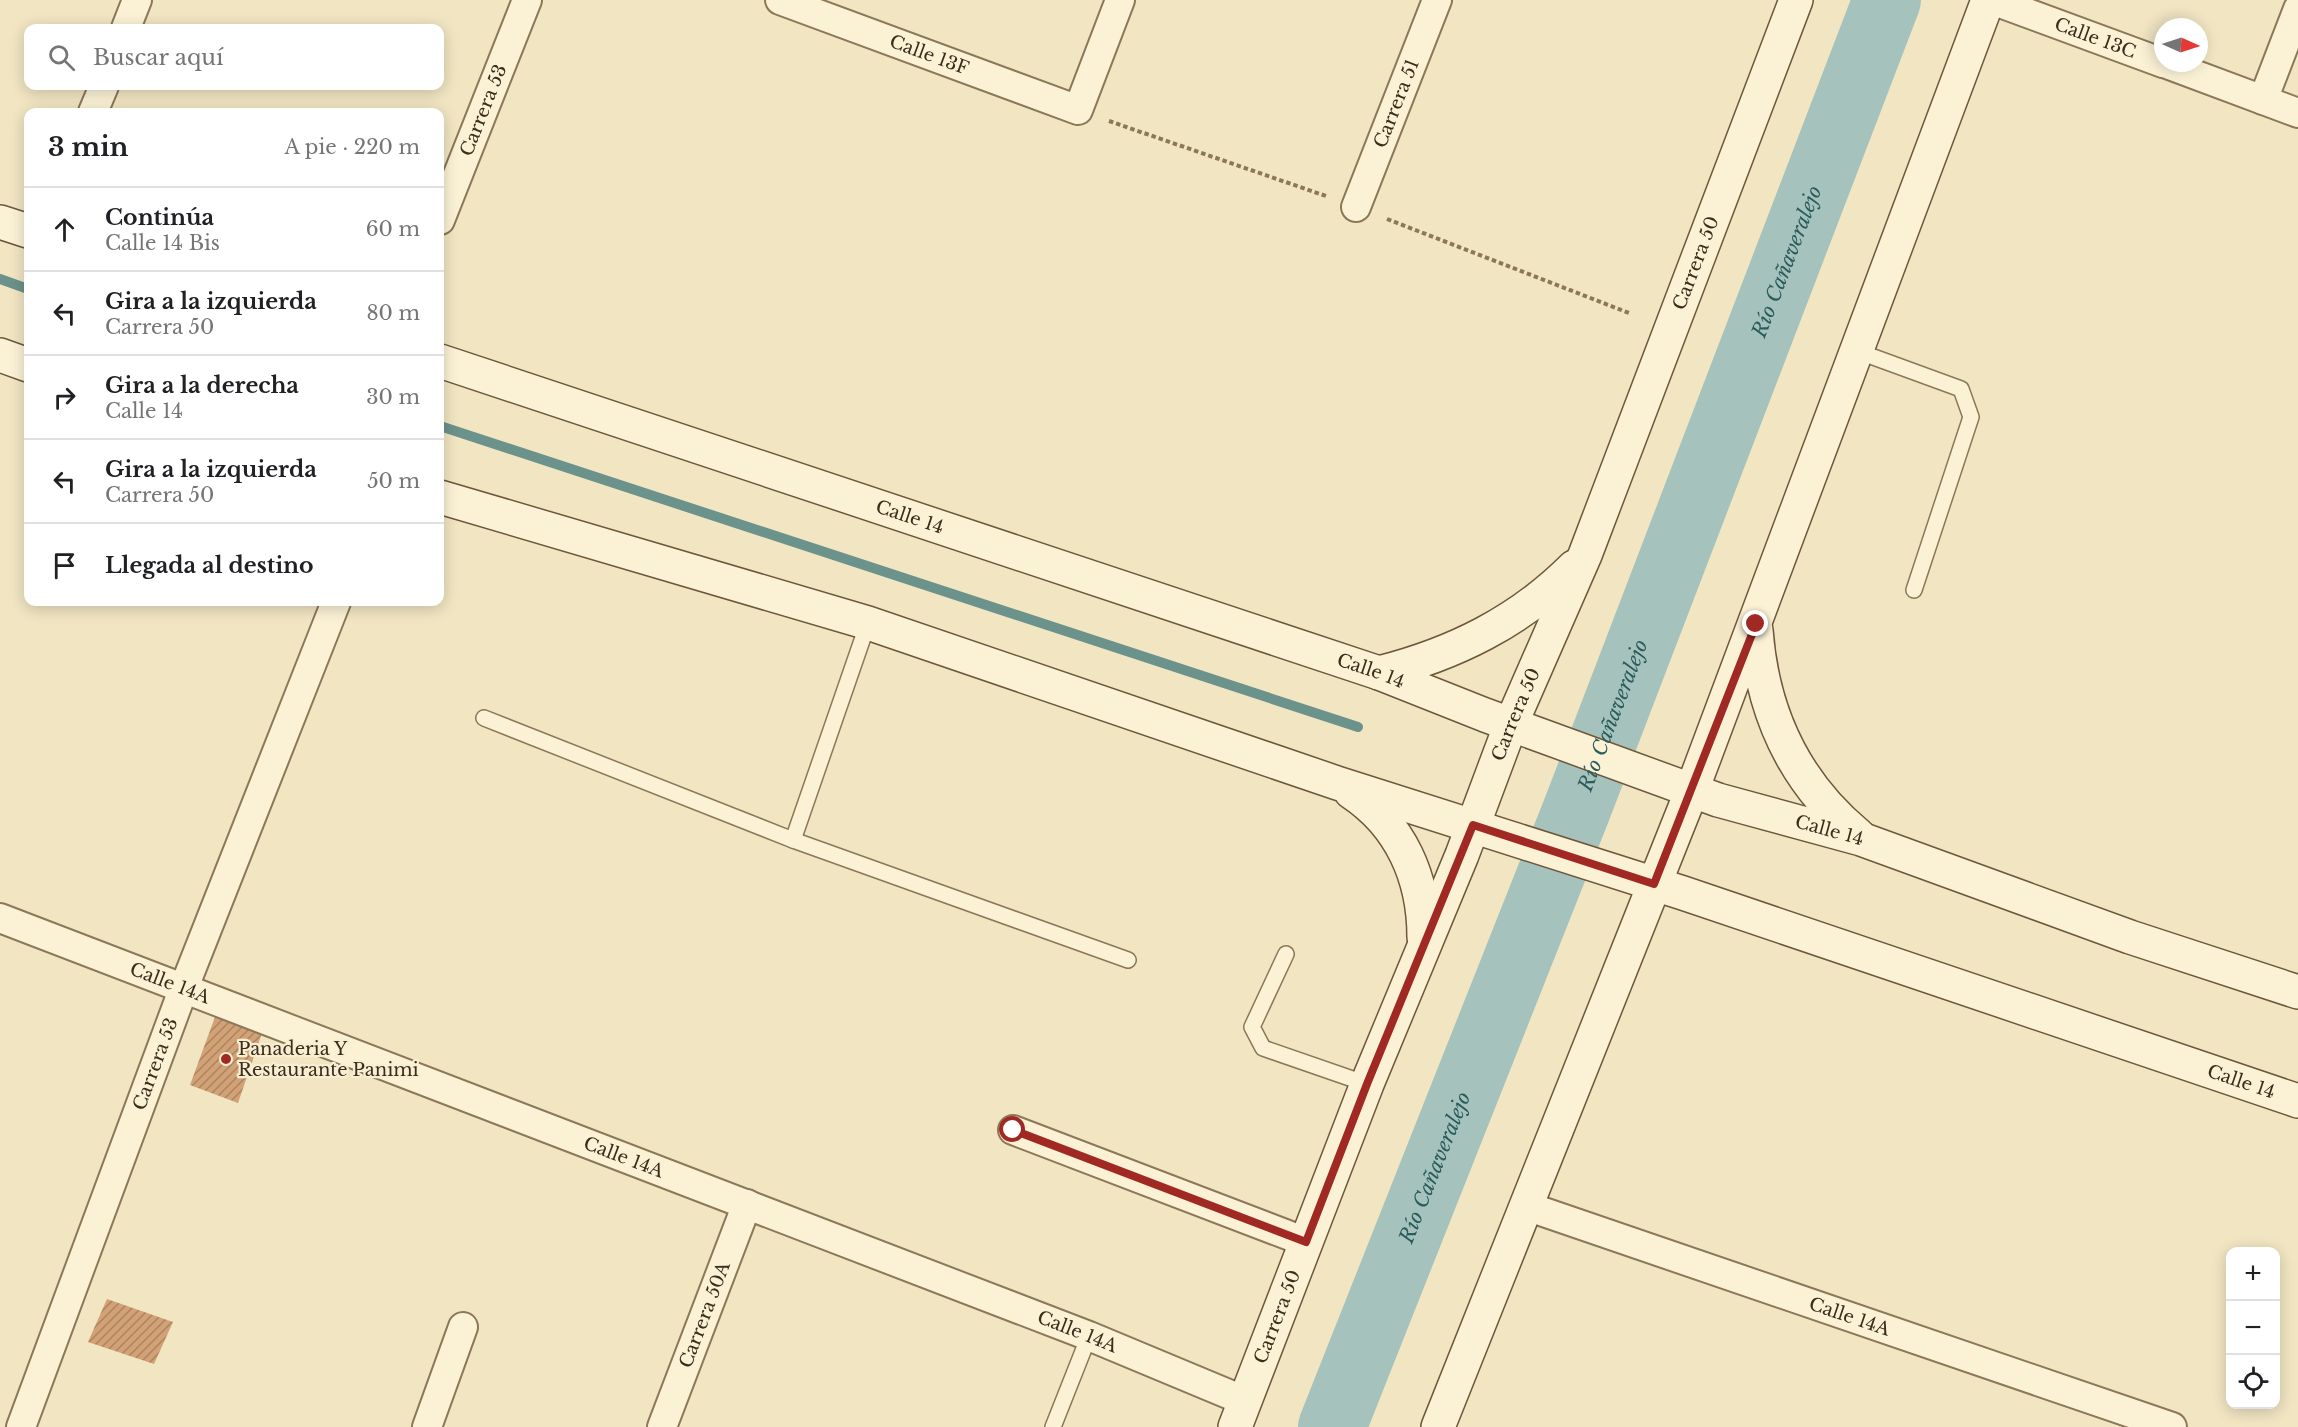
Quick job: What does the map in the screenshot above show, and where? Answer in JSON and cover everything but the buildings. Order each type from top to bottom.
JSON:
[{"type":"street","points":[[128,24],[137,0]]},
{"type":"street","name":"Carrera 53","points":[[444,210],[527,0]]},
{"type":"street","name":"Calle 13F","points":[[780,0],[1078,110],[1120,0]]},
{"type":"street","name":"Carrera 51","points":[[1356,207],[1437,0]]},
{"type":"street","name":"Carrera 50","points":[[1240,1414],[1367,1084],[1424,944],[1484,829],[1523,729],[1585,555],[1796,0]]},
{"type":"street","points":[[1438,1427],[1526,1206],[1643,881],[1681,786],[1756,624],[1990,0]]},
{"type":"street","name":"Calle 13C","points":[[1990,0],[2154,60]]},
{"type":"street","points":[[2263,100],[2298,9]]},
{"type":"street","name":"Calle 13C","points":[[2187,72],[2298,113]]},
{"type":"street","points":[[95,108],[102,90]]},
{"type":"street","points":[[0,222],[24,230]]},
{"type":"street","points":[[0,355],[24,364]]},
{"type":"street","name":"Calle 14","points":[[444,362],[1379,673],[1718,801],[1861,838],[2130,937],[2298,992]]},
{"type":"street","name":"Calle 14","points":[[444,498],[868,623],[1337,783],[1643,881],[2298,1101]]},
{"type":"street","points":[[1379,673],[1446,653],[1478,639],[1535,602],[1585,555]]},
{"type":"street","name":"Carrera 53","points":[[21,1427],[183,990],[334,606]]},
{"type":"street","points":[[1756,624],[1763,684],[1782,740],[1799,770],[1821,800],[1861,838]]},
{"type":"street","points":[[1337,783],[1371,806],[1391,828],[1407,855],[1417,880],[1424,909],[1424,944]]},
{"type":"street","name":"Calle 14A","points":[[0,918],[1089,1336],[1240,1414]]},
{"type":"street","points":[[1013,1130],[1306,1242]]},
{"type":"street","name":"Carrera 50A","points":[[662,1427],[747,1204]]},
{"type":"street","name":"Calle 14A","points":[[1526,1206],[2172,1427]]},
{"type":"street","points":[[427,1427],[463,1327]]},
{"type":"lane","points":[[1857,351],[1961,389],[1971,417],[1914,590]]},
{"type":"lane","points":[[793,840],[868,623]]},
{"type":"lane","points":[[484,718],[793,840],[1128,960]]},
{"type":"lane","points":[[1286,954],[1252,1028],[1263,1048],[1367,1084]]},
{"type":"lane","points":[[1053,1427],[1089,1336]]},
{"type":"waterway","name":"Río Cañaveralejo","points":[[1332,1427],[1577,809],[1887,0]]},
{"type":"waterway","points":[[0,279],[24,288]]},
{"type":"waterway","points":[[444,427],[1358,727]]},
{"type":"place","name":"Panaderia Y Restaurante Panimi","points":[[226,1059]]},
{"type":"route","points":[[1013,1130],[1306,1242],[1367,1084],[1473,825],[1654,884],[1756,624]]}]
